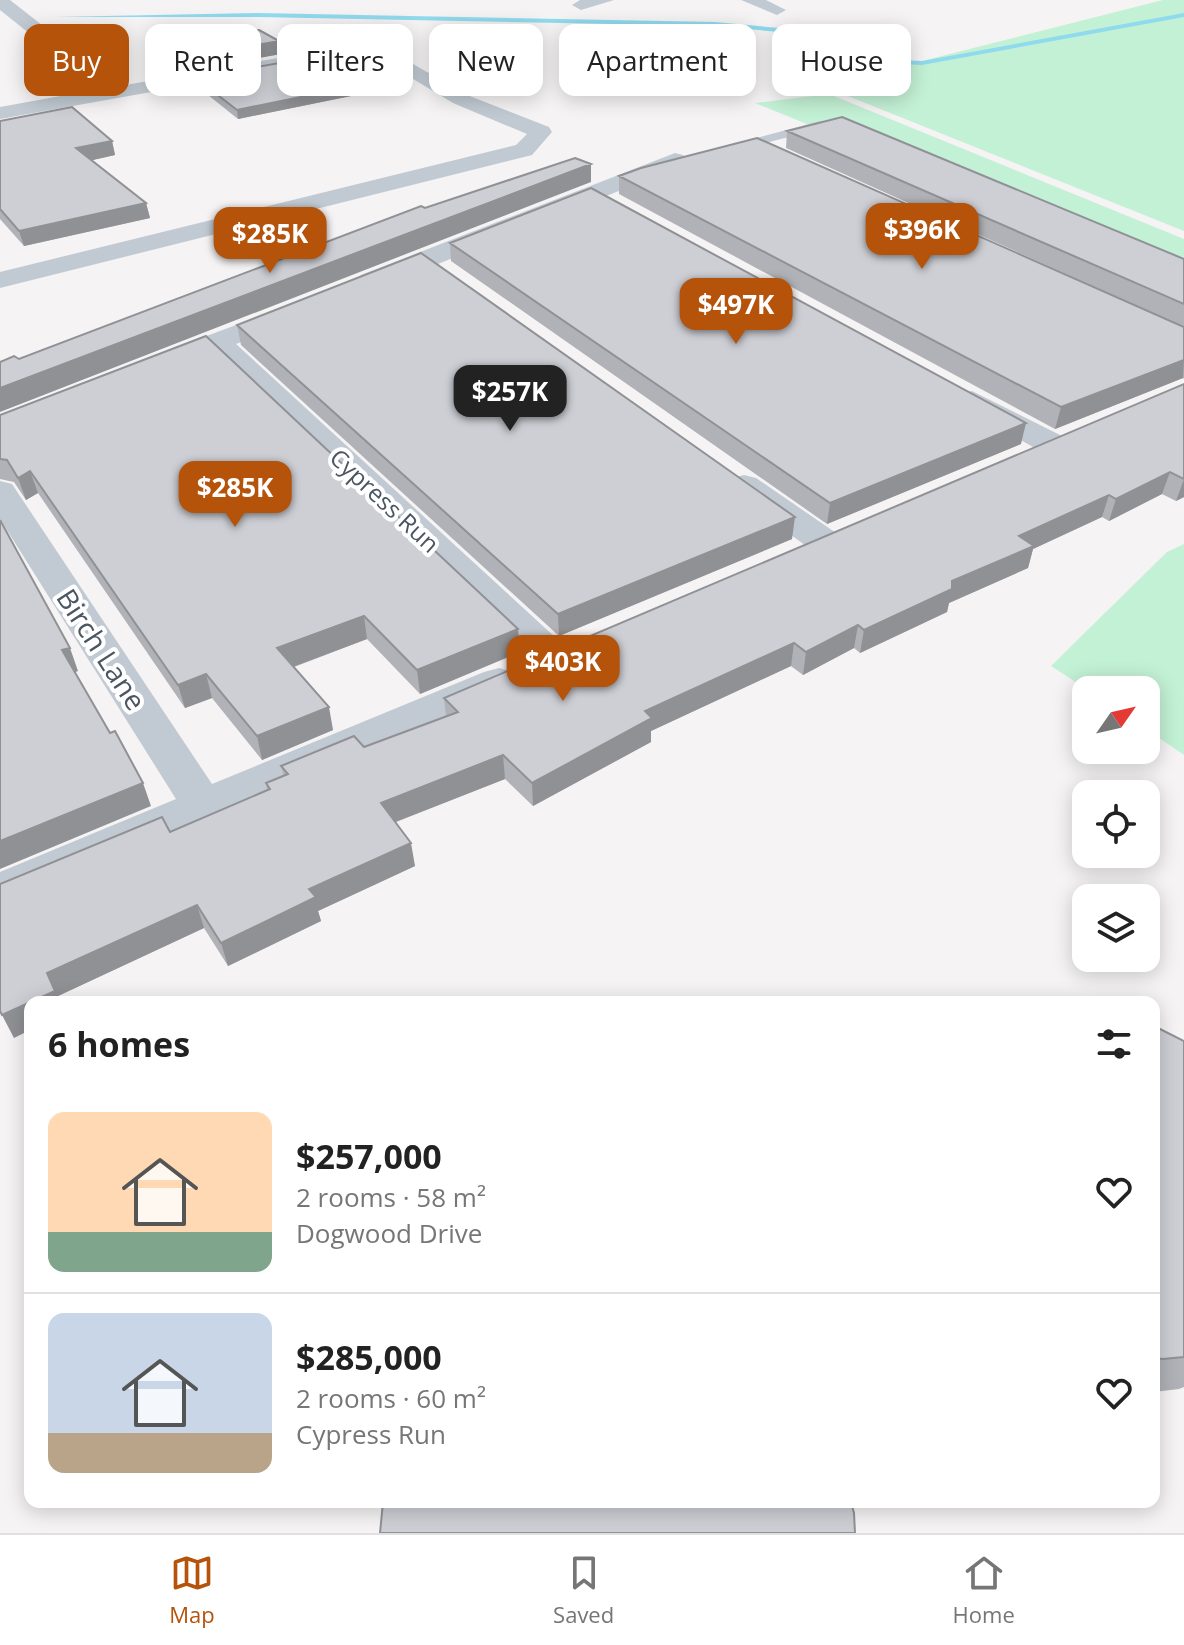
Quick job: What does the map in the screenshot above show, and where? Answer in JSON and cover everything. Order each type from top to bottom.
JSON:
[{"type":"street","points":[[581,5],[605,0]]},
{"type":"street","points":[[750,0],[777,10]]},
{"type":"street","points":[[0,1],[29,24]]},
{"type":"street","points":[[0,280],[524,150],[541,132],[460,99],[373,47],[129,90]]},
{"type":"street","points":[[0,113],[93,96]]},
{"type":"street","points":[[342,292],[674,161],[749,142],[792,162]]},
{"type":"street","points":[[594,194],[622,209]]},
{"type":"street","points":[[426,259],[452,277]]},
{"type":"street","points":[[130,376],[314,303]]},
{"type":"street","name":"Cypress Run","points":[[204,807],[568,652],[216,342]]},
{"type":"street","points":[[943,384],[1069,439],[1011,463]]},
{"type":"street","points":[[723,470],[840,537],[783,561]]},
{"type":"street","name":"Birch Lane","points":[[0,491],[204,807]]},
{"type":"street","points":[[0,892],[204,807]]},
{"type":"lane","points":[[749,142],[820,125]]},
{"type":"green space","points":[[1163,0],[1184,0],[1184,231],[848,96],[911,96],[911,64]]},
{"type":"green space","points":[[834,96],[1184,239],[1184,278],[755,103]]},
{"type":"green space","points":[[1184,544],[1184,755],[1160,739],[1160,676],[1072,676],[1072,680],[1051,666],[1167,552]]},
{"type":"building","points":[[261,31],[277,40],[261,44]]},
{"type":"building","points":[[277,63],[277,96],[306,96],[237,110],[219,96],[261,96],[261,66]]},
{"type":"building","points":[[72,107],[112,141],[76,148],[146,203],[19,231],[0,209],[0,121]]},
{"type":"building","points":[[842,117],[1184,259],[1184,304],[787,131]]},
{"type":"building","points":[[757,138],[1184,327],[1184,360],[1061,407],[619,176]]},
{"type":"building","points":[[575,158],[591,164],[0,388],[0,362],[14,356],[19,359],[421,206],[425,208]]},
{"type":"building","points":[[591,188],[1026,423],[830,503],[450,243]]},
{"type":"building","points":[[421,253],[795,517],[558,614],[237,325]]},
{"type":"building","points":[[206,336],[518,629],[417,670],[364,616],[277,648],[329,707],[257,736],[206,674],[178,685],[30,471],[18,478],[7,460],[0,459],[0,415]]},
{"type":"building","points":[[1184,384],[1184,479],[1170,472],[1116,499],[1109,495],[1019,536],[1034,546],[952,581],[952,589],[864,630],[858,625],[806,652],[794,643],[645,711],[652,718],[532,783],[503,755],[381,803],[411,843],[309,889],[316,897],[221,943],[197,905],[47,973],[55,991],[44,996],[24,996],[24,1005],[2,1015],[0,884],[162,817],[170,832],[270,789],[266,783],[288,774],[281,766],[354,736],[364,747],[458,712],[444,698]]},
{"type":"building","points":[[0,520],[70,648],[62,650],[110,733],[115,731],[143,783],[0,841]]},
{"type":"building","points":[[1160,1029],[1184,1041],[1184,1357],[1160,1359]]},
{"type":"building","points":[[382,1508],[853,1508],[855,1533],[380,1533]]},
{"type":"waterway","points":[[57,17],[259,15],[715,24],[779,30],[901,62],[922,63],[1184,15]]}]
